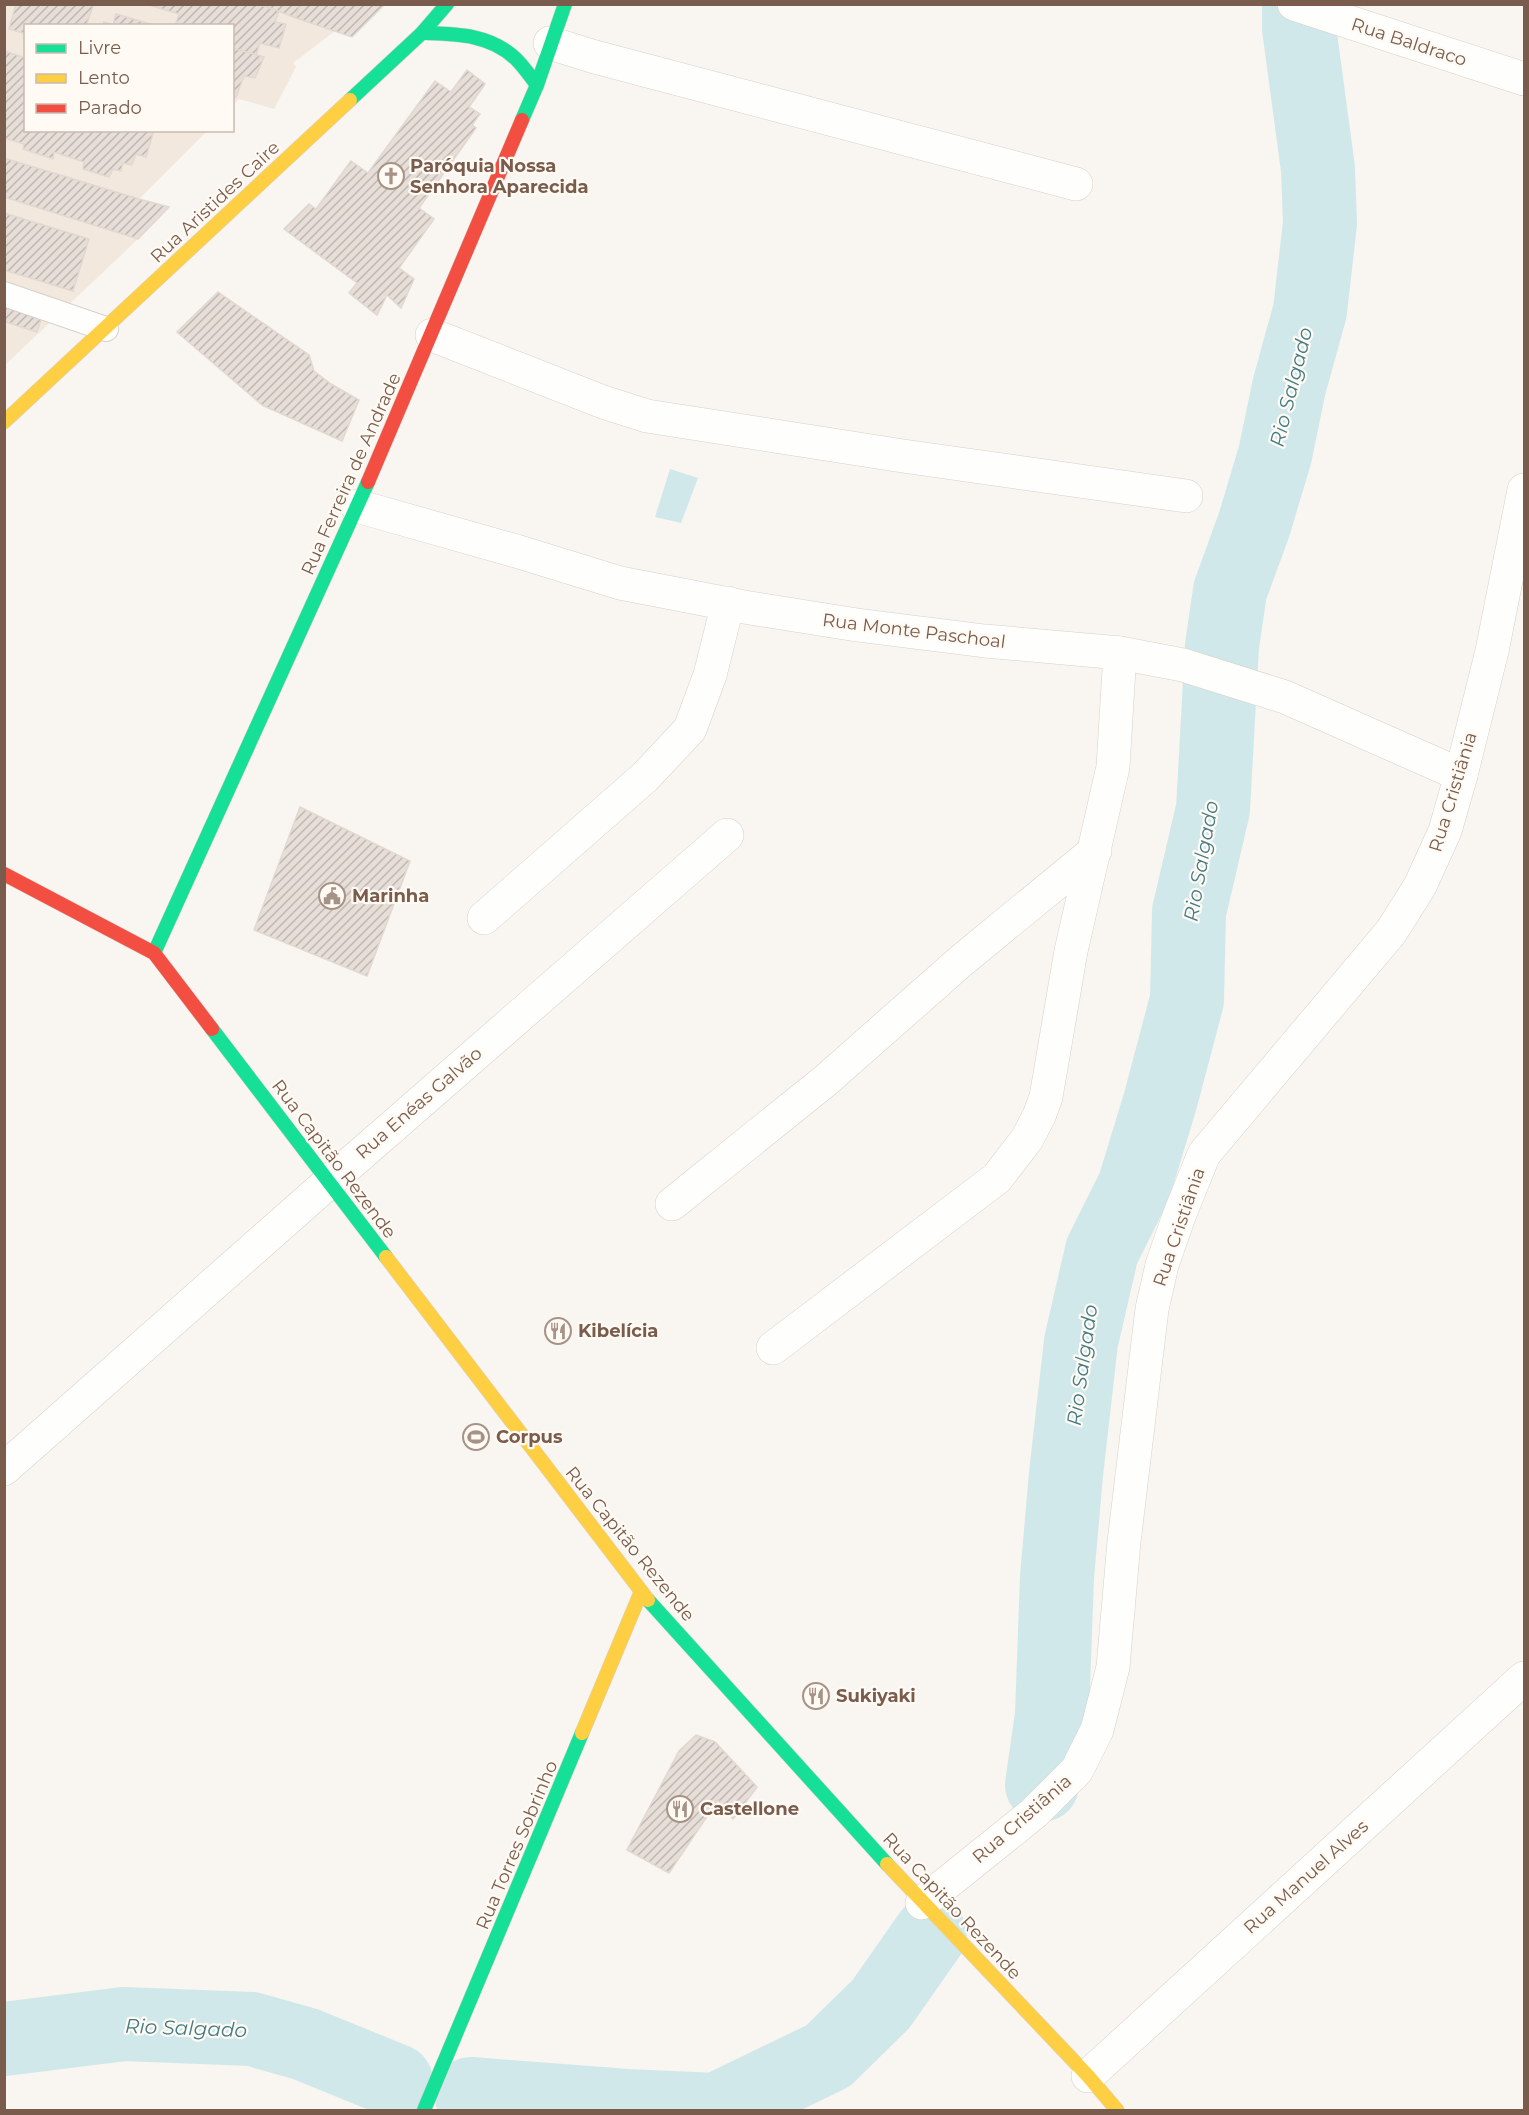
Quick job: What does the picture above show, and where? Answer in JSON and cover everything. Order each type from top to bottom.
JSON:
[{"type":"street","name":"Rua Aristides Caire","points":[[4,422],[422,33],[447,4]]},
{"type":"street","name":"Rua Ferreira de Andrade","points":[[154,953],[432,335],[537,85],[565,4]]},
{"type":"street","name":"Rua Baldraco","points":[[1294,4],[1524,80]]},
{"type":"street","points":[[422,33],[468,34],[492,43],[515,58],[537,85]]},
{"type":"street","points":[[550,43],[595,57],[1076,184]]},
{"type":"street","points":[[432,335],[603,402],[647,416],[903,456],[1186,496]]},
{"type":"street","name":"Rua Cristiânia","points":[[922,1903],[1034,1814],[1077,1770],[1097,1730],[1113,1666],[1124,1542],[1152,1309],[1162,1265],[1204,1154],[1391,932],[1420,886],[1445,831],[1461,775],[1492,651],[1524,490]]},
{"type":"street","name":"Rua Monte Paschoal","points":[[357,506],[620,583],[857,625],[1120,653],[1183,665],[1285,697],[1461,775]]},
{"type":"street","points":[[484,918],[645,777],[690,729],[710,675],[728,603]]},
{"type":"street","points":[[773,1348],[997,1178],[1027,1139],[1039,1116],[1046,1097],[1071,951],[1113,767],[1120,653]]},
{"type":"street","name":"Rua Enéas Galvão","points":[[4,1469],[727,835]]},
{"type":"street","points":[[672,1204],[825,1081],[961,961],[1095,851]]},
{"type":"street","name":"Rua Capitão Rezende","points":[[4,874],[154,953],[641,1592],[922,1903],[1088,2076],[1117,2110]]},
{"type":"street","name":"Rua Torres Sobrinho","points":[[424,2110],[641,1592]]},
{"type":"street","name":"Rua Manuel Alves","points":[[1088,2076],[1524,1678]]},
{"type":"lane","points":[[4,294],[106,329]]},
{"type":"shaded area","points":[[4,5],[260,5],[335,31],[293,63],[296,67],[274,109],[239,99],[234,104],[234,24],[24,24],[24,132],[206,132],[139,199],[5,158]]},
{"type":"shaded area","points":[[5,197],[138,239],[5,365]]},
{"type":"water","points":[[670,469],[698,478],[681,523],[655,517]]},
{"type":"building","points":[[16,4],[87,4],[93,6],[87,24],[24,24],[24,33],[9,29]]},
{"type":"building","points":[[146,4],[257,4],[279,11],[275,22],[286,24],[279,48],[260,43],[256,55],[234,49],[234,24],[176,24],[179,14]]},
{"type":"building","points":[[260,4],[300,4],[296,18]]},
{"type":"building","points":[[300,4],[385,4],[352,37],[296,18]]},
{"type":"building","points":[[116,14],[150,24],[113,24]]},
{"type":"building","points":[[234,49],[264,57],[255,78],[244,76],[236,97],[234,96]]},
{"type":"building","points":[[4,51],[24,57],[24,132],[153,132],[146,157],[136,154],[132,165],[123,163],[121,171],[113,169],[109,177],[83,169],[84,162],[54,152],[53,159],[23,149],[24,144],[4,138]]},
{"type":"building","name":"Paróquia Nossa Senhora Aparecida","points":[[467,70],[485,84],[469,107],[480,114],[472,125],[476,128],[419,208],[434,219],[399,268],[414,279],[401,308],[387,295],[377,315],[349,293],[357,283],[284,229],[309,204],[316,209],[351,161],[368,173],[435,81],[451,92]]},
{"type":"building","points":[[4,158],[169,207],[138,239],[4,197]]},
{"type":"building","points":[[4,213],[89,239],[73,291],[4,270]]},
{"type":"building","points":[[218,292],[309,355],[314,371],[359,400],[342,441],[262,405],[177,332]]},
{"type":"building","points":[[4,306],[41,319],[37,332],[6,322],[4,327]]},
{"type":"building","name":"Marinha","points":[[300,807],[410,861],[367,976],[254,930]]},
{"type":"building","name":"Castellone","points":[[696,1735],[715,1742],[757,1787],[733,1819],[718,1800],[669,1873],[627,1850],[679,1751]]},
{"type":"waterway","name":"Rio Salgado","points":[[1042,1785],[1052,1715],[1057,1577],[1081,1342],[1102,1251],[1134,1187],[1160,1102],[1187,1000],[1189,912],[1213,809],[1222,646],[1230,591],[1254,525],[1275,455],[1289,387],[1310,311],[1320,223],[1318,169],[1299,28],[1299,4]]},
{"type":"waterway","name":"Rio Salgado","points":[[471,2094],[626,2106],[716,2110],[828,2056],[881,2004],[930,1934]]},
{"type":"waterway","name":"Rio Salgado","points":[[4,2039],[124,2024],[252,2029],[305,2044],[396,2081]]},
{"type":"traffic: fast","points":[[350,100],[422,33],[447,4]]},
{"type":"traffic: fast","points":[[522,120],[537,85],[565,4]]},
{"type":"traffic: fast","points":[[422,33],[460,35],[484,40],[516,59],[537,85]]},
{"type":"traffic: fast","points":[[154,953],[368,482]]},
{"type":"traffic: fast","points":[[212,1029],[386,1257]]},
{"type":"traffic: fast","points":[[648,1600],[887,1864]]},
{"type":"traffic: fast","points":[[424,2110],[582,1733]]},
{"type":"traffic: slow","points":[[4,422],[350,100]]},
{"type":"traffic: slow","points":[[386,1257],[648,1600]]},
{"type":"traffic: slow","points":[[582,1733],[641,1592]]},
{"type":"traffic: slow","points":[[887,1864],[1088,2076],[1117,2110]]},
{"type":"traffic: jam","points":[[368,482],[522,120]]},
{"type":"traffic: jam","points":[[4,874],[154,953],[212,1029]]},
{"type":"place","name":"Paróquia Nossa Senhora Aparecida","points":[[391,176]]},
{"type":"place","name":"Marinha","points":[[332,896]]},
{"type":"place","name":"Kibelícia","points":[[558,1331]]},
{"type":"place","name":"Corpus","points":[[476,1437]]},
{"type":"place","name":"Sukiyaki","points":[[816,1696]]},
{"type":"place","name":"Castellone","points":[[680,1809]]}]
